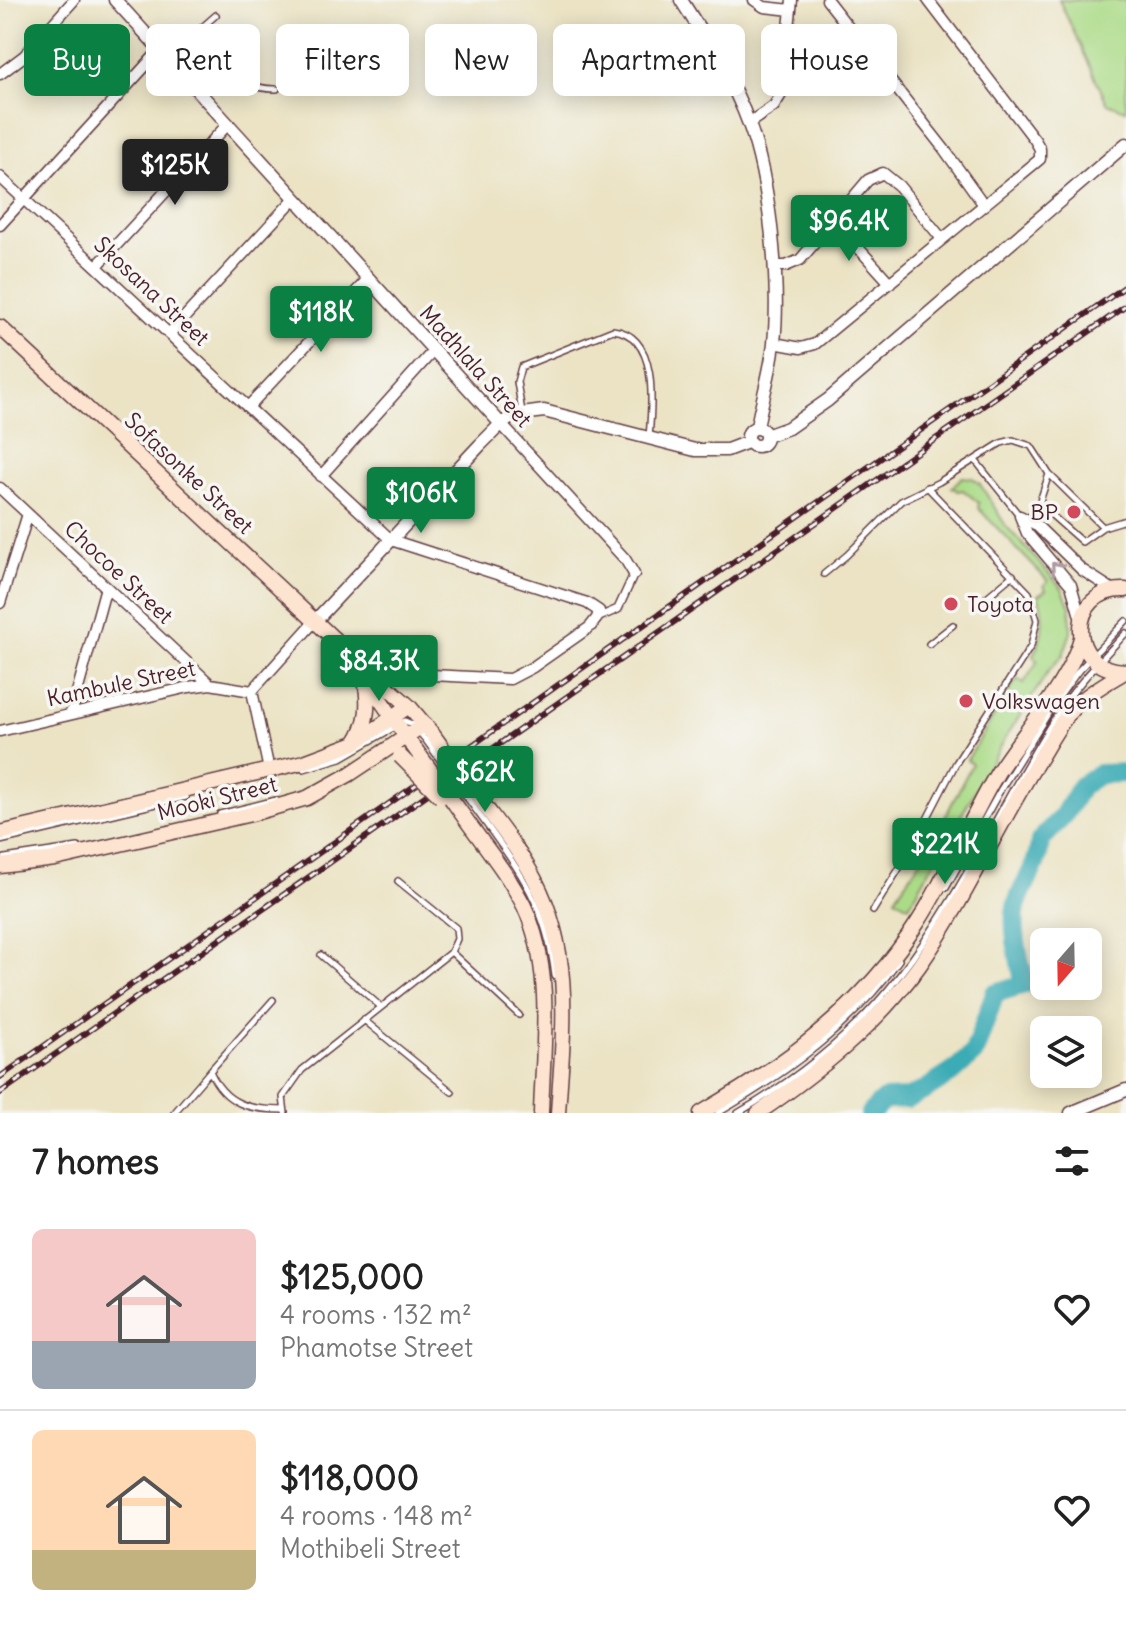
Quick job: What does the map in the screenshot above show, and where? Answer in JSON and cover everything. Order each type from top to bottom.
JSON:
[{"type":"main road","name":"Sofasonke Street","points":[[0,327],[348,652],[368,675],[409,736],[462,800],[534,878],[554,927],[565,991],[560,1113]]},
{"type":"main road","points":[[701,1113],[778,1066],[817,1036],[881,972],[918,922],[996,776],[1022,734],[1075,659],[1081,638],[1081,622],[1093,601],[1122,589]]},
{"type":"main road","points":[[1081,638],[1094,661],[1111,670],[1126,671]]},
{"type":"main road","points":[[758,1113],[833,1058],[869,1025],[900,990],[935,941],[1064,719],[1090,692],[1126,671]]},
{"type":"main road","name":"Sofasonke Street","points":[[368,675],[409,706],[409,736],[462,800],[472,829],[525,908],[540,955],[545,1001],[546,1113]]},
{"type":"main road","points":[[355,743],[362,733],[367,715],[368,675]]},
{"type":"main road","name":"Mooki Street","points":[[409,706],[409,736]]},
{"type":"main road","name":"Mooki Street","points":[[0,833],[313,759],[355,743],[409,736]]},
{"type":"main road","name":"Mooki Street","points":[[0,866],[55,859],[285,805],[329,787],[409,736]]},
{"type":"street","points":[[0,74],[24,56],[74,0]]},
{"type":"street","name":"Madhlala Street","points":[[115,0],[146,34]]},
{"type":"street","points":[[681,0],[714,52],[749,123],[763,176],[774,266],[774,343],[762,432]]},
{"type":"street","points":[[749,123],[774,106],[782,93],[792,5],[764,7],[754,0]]},
{"type":"street","points":[[827,0],[984,205]]},
{"type":"street","points":[[774,343],[812,347],[1037,163],[1040,149],[928,0]]},
{"type":"street","points":[[0,225],[146,73]]},
{"type":"street","name":"Madhlala Street","points":[[202,96],[625,559],[634,574],[618,609],[597,618]]},
{"type":"street","points":[[97,266],[228,124]]},
{"type":"street","points":[[269,770],[252,691],[501,424],[522,413],[544,411],[709,452],[727,450],[748,442],[748,433],[788,428],[828,400],[1126,144]]},
{"type":"street","points":[[774,266],[796,263],[868,180],[883,173],[899,186],[942,239]]},
{"type":"street","name":"Skosana Street","points":[[0,177],[391,540],[587,603],[599,611],[597,618]]},
{"type":"street","points":[[169,334],[295,198]]},
{"type":"street","points":[[834,221],[890,283]]},
{"type":"street","points":[[248,407],[369,278]]},
{"type":"street","points":[[321,476],[434,350]]},
{"type":"street","name":"Chocoe Street","points":[[0,488],[210,684]]},
{"type":"street","points":[[0,603],[28,514]]},
{"type":"street","points":[[1025,521],[1088,575],[1122,589]]},
{"type":"street","points":[[1025,521],[1071,585],[1081,622]]},
{"type":"street","points":[[71,714],[106,587]]},
{"type":"street","points":[[368,675],[510,679],[545,659],[590,627],[597,618]]},
{"type":"street","name":"Kambule Street","points":[[0,731],[210,684],[252,691]]},
{"type":"street","points":[[1071,1113],[1126,1090]]},
{"type":"lane","points":[[206,24],[216,15]]},
{"type":"lane","points":[[522,413],[517,377],[526,363],[613,330],[622,331],[634,339],[641,349],[650,378],[652,404],[649,438]]},
{"type":"lane","points":[[824,574],[901,501],[1001,443],[1013,440],[1026,442],[1036,451],[1049,474],[1103,527]]},
{"type":"lane","points":[[975,460],[1025,521],[1039,504],[1049,474]]},
{"type":"lane","points":[[873,911],[913,846],[956,763],[1031,646],[1037,620],[1033,600],[1013,575],[927,487]]},
{"type":"lane","points":[[1039,504],[1082,542],[1103,527],[1126,520]]},
{"type":"lane","points":[[982,601],[1013,575]]},
{"type":"lane","points":[[738,1113],[794,1077],[831,1046],[867,1014],[900,976],[934,925],[1057,714],[1126,621]]},
{"type":"lane","points":[[929,644],[953,625]]},
{"type":"lane","points":[[718,1113],[810,1052],[848,1018],[889,974],[922,928],[1022,754],[1067,686],[1126,633]]},
{"type":"lane","name":"Mooki Street","points":[[0,841],[314,767],[362,747],[409,736]]},
{"type":"lane","name":"Mooki Street","points":[[0,859],[74,847],[301,793],[342,775],[409,736]]},
{"type":"lane","points":[[462,800],[522,887],[541,935],[548,962],[551,1007],[546,1113]]},
{"type":"lane","points":[[210,1071],[225,1094],[242,1104],[256,1110],[284,1112],[283,1097],[302,1070],[451,952],[457,939],[456,928],[398,881]]},
{"type":"lane","points":[[451,952],[519,1015]]},
{"type":"lane","points":[[321,955],[380,1006]]},
{"type":"lane","points":[[174,1113],[273,1000]]},
{"type":"lane","points":[[364,1020],[452,1092]]},
{"type":"green space","points":[[1059,0],[1126,0],[1126,110],[1107,103]]},
{"type":"green space","points":[[962,477],[972,478],[980,484],[1006,526],[1062,588],[1070,606],[1071,632],[1063,655],[1050,669],[1006,737],[909,906],[895,898],[931,845],[972,764],[967,760],[1017,679],[1024,683],[1038,661],[1033,656],[1043,626],[1038,595],[1046,590],[1044,585],[1048,581],[978,508],[979,503],[963,490],[952,487]]},
{"type":"waterway","points":[[870,1113],[884,1100],[907,1099],[925,1090],[953,1072],[974,1053],[995,993],[1025,984],[1017,946],[1015,915],[1037,859],[1040,841],[1063,816],[1081,786],[1099,774],[1126,773]]},
{"type":"railway","points":[[0,1077],[1126,286]]},
{"type":"railway","points":[[0,1093],[1126,306]]},
{"type":"place","name":"BP","points":[[1074,512]]},
{"type":"place","name":"Toyota","points":[[951,604]]},
{"type":"place","name":"Volkswagen","points":[[966,701]]}]
